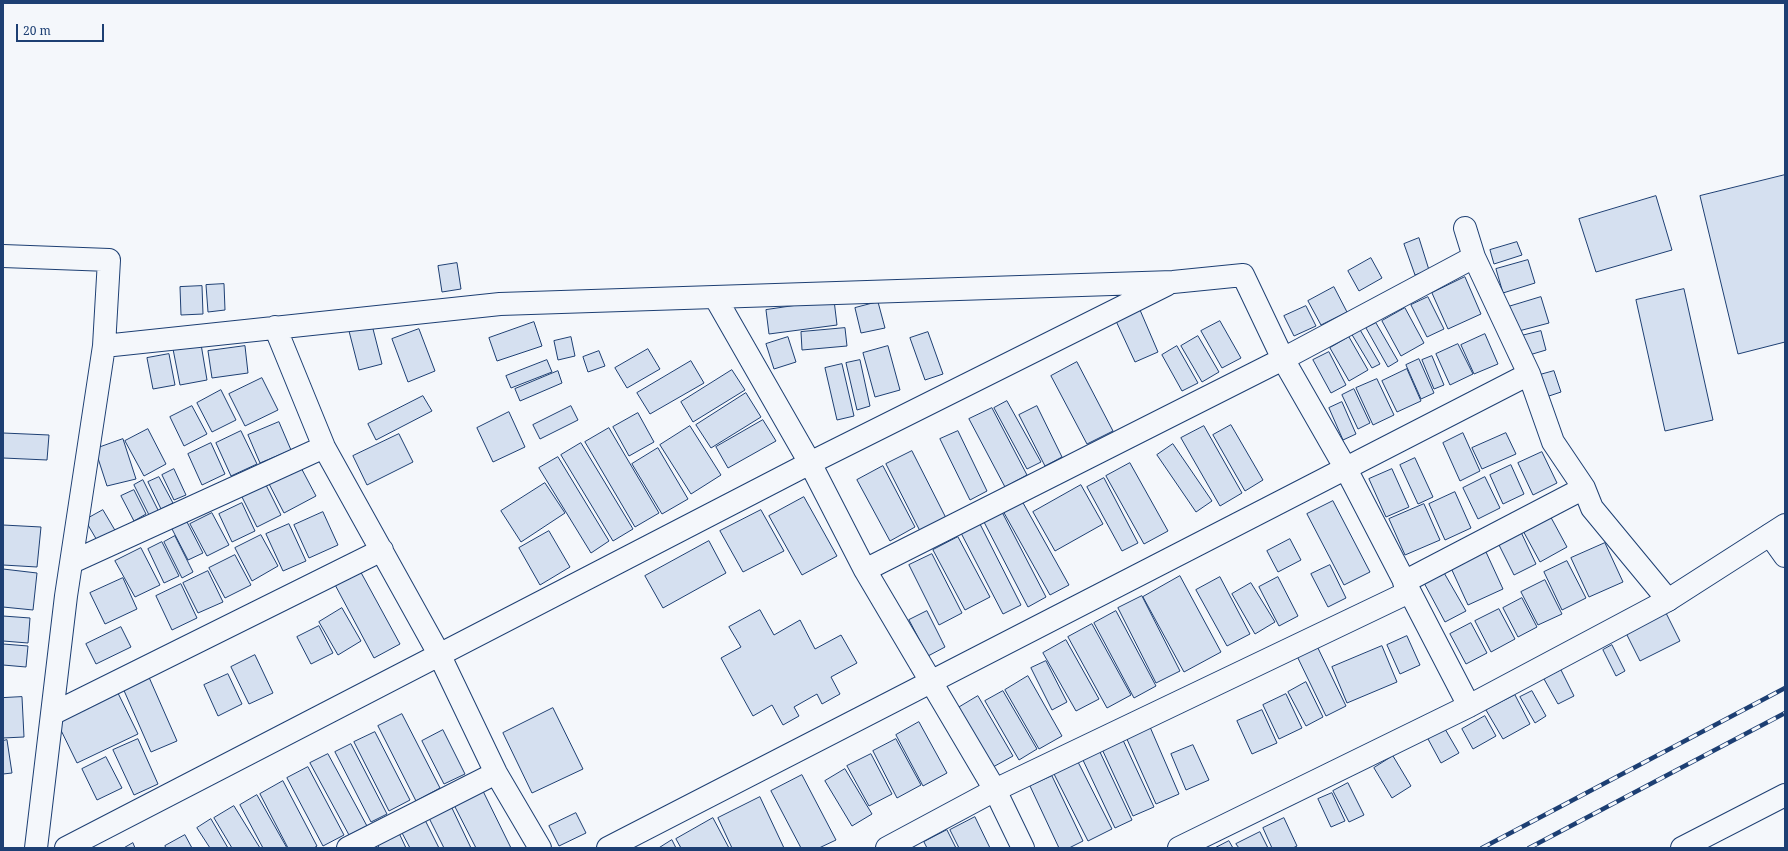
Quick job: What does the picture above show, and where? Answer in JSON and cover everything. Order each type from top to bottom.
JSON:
[{"type":"street","points":[[1465,228],[1474,257],[1529,374],[1553,442],[1584,488],[1592,508],[1668,600]]},
{"type":"street","points":[[3,256],[109,260],[104,346],[66,596],[36,848]]},
{"type":"street","points":[[865,570],[1283,359],[1474,257]]},
{"type":"street","points":[[104,346],[500,304],[1172,282],[1243,275],[1283,359],[1346,469],[1469,706]]},
{"type":"street","points":[[66,848],[810,463],[1172,282]]},
{"type":"street","points":[[715,297],[810,463],[865,570],[995,790],[1023,848]]},
{"type":"street","points":[[275,327],[324,446],[439,654],[496,773],[540,848]]},
{"type":"street","points":[[608,848],[1529,374]]},
{"type":"street","points":[[72,562],[324,446]]},
{"type":"street","points":[[1409,592],[1404,582],[1584,488]]},
{"type":"street","points":[[1179,848],[1469,706],[1668,600],[1778,530],[1785,556]]},
{"type":"street","points":[[52,714],[382,550]]},
{"type":"street","points":[[887,848],[995,790],[1409,592]]},
{"type":"street","points":[[348,848],[496,773]]},
{"type":"street","points":[[1682,848],[1785,795]]},
{"type":"building","points":[[1785,175],[1785,342],[1738,354],[1700,196]]},
{"type":"building","points":[[1656,196],[1672,250],[1596,272],[1579,219]]},
{"type":"building","points":[[1419,238],[1429,270],[1415,275],[1404,244]]},
{"type":"building","points":[[1517,242],[1522,255],[1494,264],[1490,250]]},
{"type":"building","points":[[1371,258],[1382,278],[1359,291],[1348,271]]},
{"type":"building","points":[[1528,260],[1535,283],[1503,293],[1496,269]]},
{"type":"building","points":[[457,263],[461,289],[442,292],[438,266]]},
{"type":"building","points":[[1465,277],[1481,314],[1448,329],[1432,293]]},
{"type":"building","points":[[224,284],[225,310],[208,312],[206,285]]},
{"type":"building","points":[[202,286],[203,314],[181,315],[180,287]]},
{"type":"building","points":[[1334,287],[1347,312],[1321,325],[1308,301]]},
{"type":"building","points":[[1684,289],[1713,420],[1665,431],[1636,300]]},
{"type":"building","points":[[1428,297],[1444,329],[1427,337],[1411,305]]},
{"type":"building","points":[[1541,297],[1549,323],[1515,332],[1508,307]]},
{"type":"building","points":[[834,300],[837,325],[769,334],[766,310]]},
{"type":"building","points":[[878,302],[885,328],[861,333],[855,308]]},
{"type":"building","points":[[1306,306],[1316,326],[1294,336],[1284,316]]},
{"type":"building","points":[[1405,308],[1424,343],[1401,356],[1382,321]]},
{"type":"building","points":[[1140,310],[1158,352],[1135,362],[1116,321]]},
{"type":"building","points":[[1220,321],[1241,358],[1222,368],[1201,331]]},
{"type":"building","points":[[534,322],[542,346],[497,361],[489,338]]},
{"type":"building","points":[[1376,323],[1398,361],[1388,367],[1366,328]]},
{"type":"building","points":[[372,325],[382,364],[359,370],[349,331]]},
{"type":"building","points":[[845,328],[847,346],[802,350],[801,332]]},
{"type":"building","points":[[1359,328],[1380,364],[1372,368],[1351,333]]},
{"type":"building","points":[[419,329],[435,371],[408,382],[392,339]]},
{"type":"building","points":[[1541,331],[1546,350],[1526,356],[1521,336]]},
{"type":"building","points":[[928,332],[943,374],[925,380],[910,338]]},
{"type":"building","points":[[1485,334],[1498,364],[1474,374],[1461,345]]},
{"type":"building","points":[[1198,336],[1219,372],[1202,382],[1181,346]]},
{"type":"building","points":[[571,337],[575,356],[558,360],[554,341]]},
{"type":"building","points":[[788,337],[796,362],[774,369],[766,344]]},
{"type":"building","points":[[1349,337],[1368,370],[1349,381],[1330,348]]},
{"type":"building","points":[[201,344],[207,380],[180,385],[173,349]]},
{"type":"building","points":[[1458,344],[1473,374],[1450,385],[1436,354]]},
{"type":"building","points":[[245,346],[248,373],[212,378],[208,351]]},
{"type":"building","points":[[888,346],[900,390],[875,397],[863,353]]},
{"type":"building","points":[[1177,346],[1198,383],[1182,391],[1162,355]]},
{"type":"building","points":[[648,349],[660,369],[627,388],[615,368]]},
{"type":"building","points":[[599,351],[605,366],[588,372],[583,357]]},
{"type":"building","points":[[1329,352],[1346,385],[1331,393],[1313,360]]},
{"type":"building","points":[[169,354],[175,385],[153,389],[147,358]]},
{"type":"building","points":[[1432,356],[1444,385],[1434,389],[1422,360]]},
{"type":"building","points":[[1419,359],[1434,393],[1421,399],[1406,365]]},
{"type":"building","points":[[547,360],[552,372],[511,388],[506,376]]},
{"type":"building","points":[[860,360],[870,406],[857,410],[846,363]]},
{"type":"building","points":[[691,361],[704,383],[650,414],[637,393]]},
{"type":"building","points":[[1077,362],[1113,431],[1087,444],[1051,376]]},
{"type":"building","points":[[842,364],[854,416],[837,420],[825,368]]},
{"type":"building","points":[[1407,369],[1421,401],[1397,412],[1382,381]]},
{"type":"building","points":[[732,370],[745,390],[693,422],[681,402]]},
{"type":"building","points":[[558,371],[562,383],[520,401],[515,389]]},
{"type":"building","points":[[1554,371],[1561,392],[1543,398],[1536,376]]},
{"type":"building","points":[[262,378],[278,410],[245,426],[229,394]]},
{"type":"building","points":[[1377,379],[1394,415],[1373,425],[1356,388]]},
{"type":"building","points":[[1354,389],[1370,423],[1358,429],[1342,395]]},
{"type":"building","points":[[221,390],[236,420],[212,432],[197,403]]},
{"type":"building","points":[[746,393],[761,417],[711,448],[696,425]]},
{"type":"building","points":[[423,396],[432,411],[376,440],[368,424]]},
{"type":"building","points":[[1007,401],[1041,462],[1027,469],[994,408]]},
{"type":"building","points":[[1342,402],[1356,434],[1343,440],[1329,408]]},
{"type":"building","points":[[192,406],[207,434],[184,446],[170,417]]},
{"type":"building","points":[[571,406],[578,420],[540,439],[533,425]]},
{"type":"building","points":[[1037,406],[1062,457],[1045,466],[1019,415]]},
{"type":"building","points":[[992,408],[1027,475],[1005,487],[969,419]]},
{"type":"building","points":[[509,412],[525,447],[493,462],[477,428]]},
{"type":"building","points":[[638,413],[654,442],[629,456],[613,427]]},
{"type":"building","points":[[763,420],[776,441],[728,468],[716,447]]},
{"type":"building","points":[[279,422],[291,450],[260,463],[248,435]]},
{"type":"building","points":[[1231,425],[1263,480],[1245,491],[1213,435]]},
{"type":"building","points":[[690,426],[721,475],[691,494],[660,445]]},
{"type":"building","points":[[1204,426],[1242,493],[1220,506],[1181,438]]},
{"type":"building","points":[[609,428],[659,513],[635,527],[585,442]]},
{"type":"building","points":[[148,429],[166,464],[144,476],[125,441]]},
{"type":"building","points":[[241,431],[257,464],[231,476],[216,443]]},
{"type":"building","points":[[958,431],[987,491],[970,500],[940,439]]},
{"type":"building","points":[[3,433],[49,435],[47,460],[3,458]]},
{"type":"building","points":[[1463,433],[1480,471],[1460,481],[1443,443]]},
{"type":"building","points":[[1506,433],[1516,454],[1482,469],[1472,448]]},
{"type":"building","points":[[399,434],[413,462],[367,485],[353,456]]},
{"type":"building","points":[[123,439],[136,479],[107,486],[95,449]]},
{"type":"building","points":[[211,443],[225,474],[202,485],[188,454]]},
{"type":"building","points":[[581,443],[633,529],[613,541],[561,455]]},
{"type":"building","points":[[1173,444],[1212,501],[1196,512],[1157,455]]},
{"type":"building","points":[[658,448],[688,499],[662,514],[632,464]]},
{"type":"building","points":[[912,451],[946,518],[920,531],[886,464]]},
{"type":"building","points":[[1542,452],[1557,483],[1533,495],[1518,463]]},
{"type":"building","points":[[558,457],[609,541],[591,553],[539,468]]},
{"type":"building","points":[[1415,458],[1433,497],[1418,504],[1400,465]]},
{"type":"building","points":[[298,462],[316,496],[284,513],[266,478]]},
{"type":"building","points":[[1130,463],[1168,531],[1144,544],[1106,476]]},
{"type":"building","points":[[1511,465],[1524,494],[1503,504],[1490,475]]},
{"type":"building","points":[[883,466],[915,527],[890,541],[857,480]]},
{"type":"building","points":[[174,469],[186,495],[174,500],[162,475]]},
{"type":"building","points":[[1392,469],[1409,507],[1386,517],[1369,479]]},
{"type":"building","points":[[159,477],[173,503],[161,509],[148,482]]},
{"type":"building","points":[[1485,477],[1500,508],[1478,519],[1463,488]]},
{"type":"building","points":[[1104,478],[1138,543],[1122,551],[1087,487]]},
{"type":"building","points":[[143,480],[160,514],[151,519],[134,485]]},
{"type":"building","points":[[265,483],[281,515],[257,527],[241,495]]},
{"type":"building","points":[[545,483],[565,513],[521,542],[501,511]]},
{"type":"building","points":[[1081,485],[1103,524],[1055,551],[1033,512]]},
{"type":"building","points":[[134,490],[146,514],[134,521],[121,496]]},
{"type":"building","points":[[1455,492],[1471,528],[1445,540],[1429,504]]},
{"type":"building","points":[[804,497],[837,556],[802,575],[769,516]]},
{"type":"building","points":[[1022,501],[1069,585],[1050,595],[1003,511]]},
{"type":"building","points":[[1333,501],[1370,572],[1344,585],[1307,514]]},
{"type":"building","points":[[242,503],[255,531],[232,542],[219,514]]},
{"type":"building","points":[[1424,504],[1440,540],[1405,555],[1389,519]]},
{"type":"building","points":[[103,510],[116,532],[98,542],[85,520]]},
{"type":"building","points":[[761,510],[784,551],[743,572],[720,531]]},
{"type":"building","points":[[323,512],[338,545],[309,558],[294,525]]},
{"type":"building","points":[[1002,512],[1046,597],[1028,607],[984,522]]},
{"type":"building","points":[[1548,512],[1567,547],[1540,562],[1521,527]]},
{"type":"building","points":[[212,513],[229,545],[207,556],[190,524]]},
{"type":"building","points":[[187,522],[203,553],[188,560],[172,529]]},
{"type":"building","points":[[289,524],[306,561],[283,571],[266,534]]},
{"type":"building","points":[[980,524],[1021,605],[1003,614],[961,533]]},
{"type":"building","points":[[3,525],[41,527],[37,567],[3,565]]},
{"type":"building","points":[[1520,530],[1536,564],[1514,575],[1497,541]]},
{"type":"building","points":[[549,531],[570,567],[540,585],[519,548]]},
{"type":"building","points":[[261,535],[278,566],[252,581],[235,548]]},
{"type":"building","points":[[175,536],[193,572],[182,578],[164,542]]},
{"type":"building","points":[[958,537],[990,597],[965,610],[933,550]]},
{"type":"building","points":[[1290,539],[1301,560],[1278,572],[1267,551]]},
{"type":"building","points":[[709,541],[726,573],[663,608],[645,576]]},
{"type":"building","points":[[162,542],[179,576],[164,583],[148,549]]},
{"type":"building","points":[[1605,543],[1623,582],[1589,597],[1571,558]]},
{"type":"building","points":[[141,548],[160,585],[135,597],[115,561]]},
{"type":"building","points":[[1486,552],[1503,589],[1468,605],[1451,568]]},
{"type":"building","points":[[932,554],[962,613],[939,625],[909,565]]},
{"type":"building","points":[[235,555],[251,585],[225,598],[209,568]]},
{"type":"building","points":[[1567,561],[1586,598],[1562,610],[1544,572]]},
{"type":"building","points":[[1330,565],[1346,598],[1328,607],[1311,574]]},
{"type":"building","points":[[358,567],[400,644],[374,658],[333,581]]},
{"type":"building","points":[[3,569],[37,573],[33,610],[3,607]]},
{"type":"building","points":[[208,571],[223,602],[198,613],[183,583]]},
{"type":"building","points":[[1443,571],[1466,611],[1445,622],[1423,581]]},
{"type":"building","points":[[1180,576],[1221,652],[1184,672],[1143,597]]},
{"type":"building","points":[[1220,577],[1250,634],[1227,646],[1196,590]]},
{"type":"building","points":[[1278,577],[1298,616],[1279,626],[1259,587]]},
{"type":"building","points":[[123,578],[137,609],[105,624],[90,593]]},
{"type":"building","points":[[1545,580],[1562,614],[1538,625],[1521,592]]},
{"type":"building","points":[[1251,583],[1275,622],[1255,634],[1232,594]]},
{"type":"building","points":[[181,584],[197,618],[172,630],[156,596]]},
{"type":"building","points":[[1142,596],[1180,671],[1156,683],[1118,608]]},
{"type":"building","points":[[1522,598],[1537,627],[1518,637],[1503,608]]},
{"type":"building","points":[[342,608],[361,641],[338,655],[319,622]]},
{"type":"building","points":[[1499,609],[1515,639],[1491,652],[1475,621]]},
{"type":"building","points":[[760,610],[774,635],[800,620],[815,649],[841,635],[857,663],[831,677],[840,694],[822,704],[817,694],[794,707],[799,716],[783,725],[772,705],[753,716],[721,658],[741,647],[729,627]]},
{"type":"building","points":[[927,611],[945,647],[928,656],[909,620]]},
{"type":"building","points":[[1116,611],[1156,686],[1134,698],[1094,623]]},
{"type":"building","points":[[1666,613],[1680,641],[1640,661],[1626,633]]},
{"type":"building","points":[[3,616],[30,618],[28,643],[3,641]]},
{"type":"building","points":[[1471,623],[1487,653],[1466,664],[1450,634]]},
{"type":"building","points":[[1092,624],[1131,695],[1107,708],[1068,637]]},
{"type":"building","points":[[319,626],[333,653],[311,664],[297,637]]},
{"type":"building","points":[[121,627],[131,647],[96,664],[86,644]]},
{"type":"building","points":[[1407,636],[1420,665],[1400,674],[1387,645]]},
{"type":"building","points":[[1066,640],[1099,699],[1076,711],[1043,653]]},
{"type":"building","points":[[1315,642],[1346,706],[1326,716],[1295,652]]},
{"type":"building","points":[[3,644],[28,646],[26,667],[3,665]]},
{"type":"building","points":[[1612,645],[1625,671],[1616,676],[1603,650]]},
{"type":"building","points":[[1382,646],[1397,682],[1347,703],[1332,667]]},
{"type":"building","points":[[255,655],[273,693],[249,704],[231,667]]},
{"type":"building","points":[[1046,661],[1067,702],[1052,710],[1031,668]]},
{"type":"building","points":[[1561,670],[1574,696],[1558,704],[1544,679]]},
{"type":"building","points":[[228,674],[242,704],[218,716],[204,685]]},
{"type":"building","points":[[148,675],[177,741],[151,752],[122,686]]},
{"type":"building","points":[[1028,676],[1062,736],[1039,749],[1005,690]]},
{"type":"building","points":[[1306,682],[1323,717],[1306,726],[1288,692]]},
{"type":"building","points":[[116,689],[138,734],[77,763],[55,718]]},
{"type":"building","points":[[1003,691],[1037,749],[1019,760],[985,701]]},
{"type":"building","points":[[1532,691],[1546,716],[1535,723],[1520,697]]},
{"type":"building","points":[[1286,694],[1302,728],[1279,739],[1263,705]]},
{"type":"building","points":[[1515,695],[1530,724],[1503,739],[1486,710]]},
{"type":"building","points":[[978,696],[1013,756],[993,767],[958,708]]},
{"type":"building","points":[[22,697],[24,737],[3,738],[3,698]]},
{"type":"building","points":[[553,708],[583,769],[532,793],[503,733]]},
{"type":"building","points":[[1262,710],[1277,743],[1252,754],[1237,721]]},
{"type":"building","points":[[402,714],[440,788],[416,801],[378,726]]},
{"type":"building","points":[[1485,716],[1496,736],[1473,749],[1462,729]]},
{"type":"building","points":[[919,722],[947,773],[923,786],[896,735]]},
{"type":"building","points":[[1150,727],[1179,794],[1156,804],[1126,737]]},
{"type":"building","points":[[1445,729],[1459,753],[1441,763],[1428,739]]},
{"type":"building","points":[[443,730],[465,774],[444,784],[422,741]]},
{"type":"building","points":[[375,732],[410,800],[389,811],[354,742]]},
{"type":"building","points":[[1122,738],[1154,807],[1133,816],[1101,747]]},
{"type":"building","points":[[138,739],[158,784],[134,795],[113,750]]},
{"type":"building","points":[[896,739],[921,785],[897,798],[873,751]]},
{"type":"building","points":[[7,740],[12,773],[3,774],[3,741]]},
{"type":"building","points":[[351,744],[387,814],[371,822],[335,752]]},
{"type":"building","points":[[1193,745],[1209,780],[1186,790],[1171,754]]},
{"type":"building","points":[[1099,750],[1132,820],[1115,828],[1082,758]]},
{"type":"building","points":[[328,754],[367,826],[349,835],[310,763]]},
{"type":"building","points":[[871,754],[892,794],[869,806],[847,766]]},
{"type":"building","points":[[1393,756],[1411,786],[1392,798],[1374,768]]},
{"type":"building","points":[[106,757],[122,788],[97,800],[82,769]]},
{"type":"building","points":[[1077,760],[1112,829],[1088,841],[1053,772]]},
{"type":"building","points":[[308,767],[344,835],[323,846],[287,778]]},
{"type":"building","points":[[845,769],[872,814],[852,826],[825,781]]},
{"type":"building","points":[[802,775],[836,840],[819,848],[801,848],[771,791]]},
{"type":"building","points":[[1052,776],[1083,841],[1069,848],[1059,848],[1030,786]]},
{"type":"building","points":[[283,781],[317,846],[314,848],[288,848],[260,794]]},
{"type":"building","points":[[1348,783],[1364,815],[1349,822],[1333,791]]},
{"type":"building","points":[[481,787],[511,848],[476,848],[452,801]]},
{"type":"building","points":[[1332,793],[1345,821],[1331,827],[1318,799]]},
{"type":"building","points":[[257,795],[287,848],[263,848],[240,805]]},
{"type":"building","points":[[760,797],[784,848],[732,848],[718,818]]},
{"type":"building","points":[[234,806],[260,848],[232,848],[214,818]]},
{"type":"building","points":[[451,806],[471,848],[444,848],[428,816]]},
{"type":"building","points":[[576,813],[586,833],[559,846],[549,826]]},
{"type":"building","points":[[975,817],[990,848],[959,848],[950,830]]},
{"type":"building","points":[[713,818],[729,848],[681,848],[676,839]]},
{"type":"building","points":[[1284,818],[1297,846],[1293,848],[1272,848],[1263,828]]},
{"type":"building","points":[[211,819],[228,848],[210,848],[197,828]]},
{"type":"building","points":[[425,820],[439,848],[410,848],[401,831]]},
{"type":"building","points":[[947,830],[956,848],[927,848],[924,842]]},
{"type":"building","points":[[1260,832],[1268,848],[1239,848],[1236,844]]},
{"type":"building","points":[[399,833],[406,848],[379,848],[377,843]]},
{"type":"building","points":[[185,835],[192,848],[166,848],[165,846]]},
{"type":"building","points":[[672,840],[676,848],[659,848]]},
{"type":"building","points":[[1229,841],[1233,848],[1215,848]]},
{"type":"building","points":[[133,843],[135,848],[124,848]]},
{"type":"railway","points":[[1482,848],[1785,688]]},
{"type":"railway","points":[[1529,848],[1785,713]]}]
